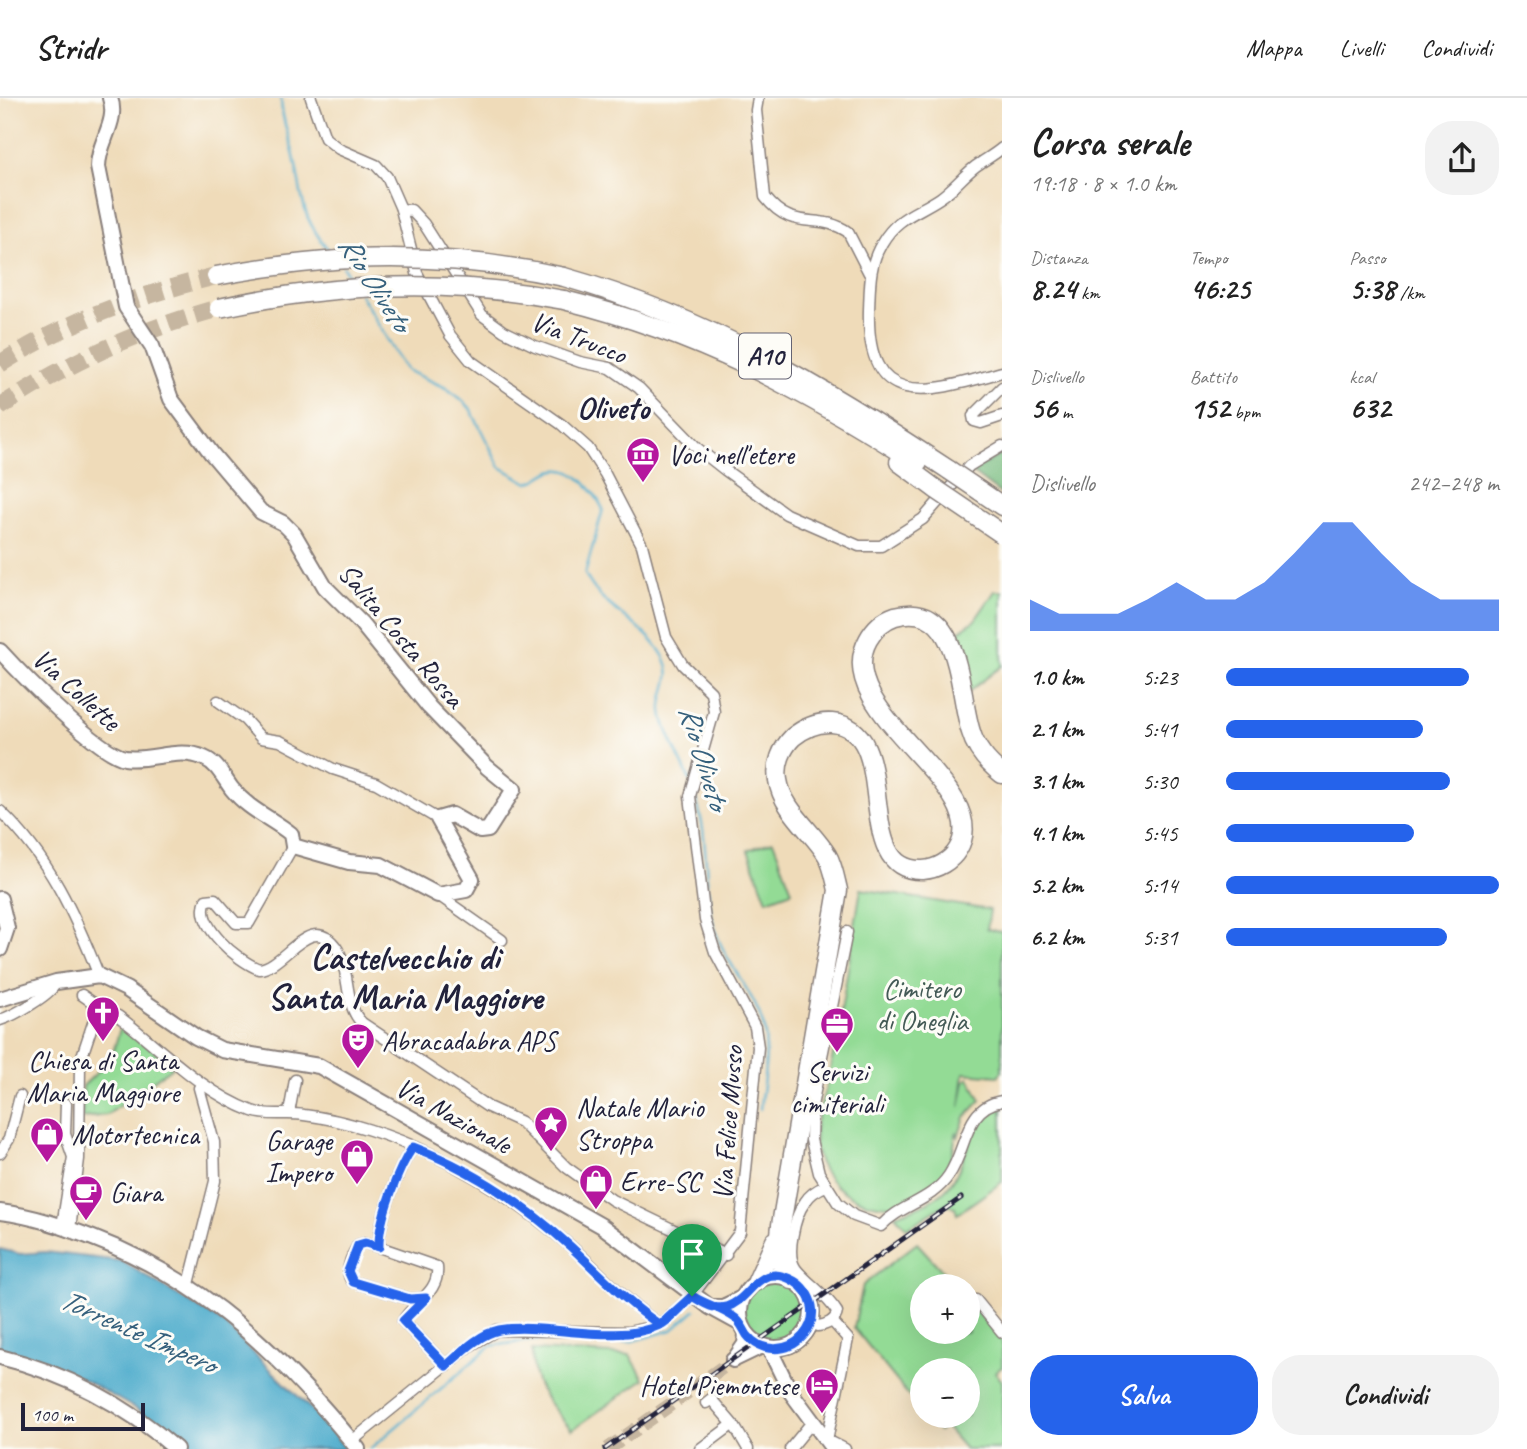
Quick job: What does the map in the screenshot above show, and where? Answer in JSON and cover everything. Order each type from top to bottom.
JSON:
[{"type":"highway","name":"A10","points":[[216,276],[303,262],[410,257],[480,262],[564,278],[641,300],[760,354],[863,413],[943,480],[980,491],[1002,504]]},
{"type":"highway","name":"A10","points":[[219,308],[321,290],[411,285],[506,290],[564,300],[625,316],[723,352],[780,380],[943,480],[1002,521]]},
{"type":"highway","points":[[943,480],[1002,534]]},
{"type":"highway","points":[[792,1280],[783,1272],[780,1262],[781,1225],[838,890],[827,855],[780,789],[777,773],[782,751],[794,737],[809,727],[832,723],[848,728],[867,749],[882,836],[890,852],[905,866],[919,870],[939,866],[954,855],[963,832],[960,808],[891,722],[868,687],[862,670],[863,652],[877,627],[889,618],[914,614],[929,619],[948,638],[955,658],[971,734],[984,758],[1002,774]]},
{"type":"highway","points":[[757,1281],[781,1225]]},
{"type":"main road","name":"Salita Costa Rossa","points":[[110,98],[113,121],[101,145],[98,167],[124,298],[134,323],[152,346],[171,399],[261,512],[284,523],[294,534],[325,587],[361,624],[429,707],[486,767],[514,789],[488,830],[480,831],[452,815],[438,819]]},
{"type":"main road","name":"Via Collette","points":[[0,652],[49,699],[115,755],[140,759],[192,754],[211,762],[244,802],[291,834],[293,846]]},
{"type":"main road","points":[[293,846],[349,862],[382,865],[438,895],[466,890],[472,879],[438,819]]},
{"type":"main road","points":[[0,899],[7,928],[0,949]]},
{"type":"main road","points":[[0,999],[56,982],[99,976]]},
{"type":"main road","name":"Via Nazionale","points":[[99,976],[135,994],[196,1037],[222,1050],[319,1066],[601,1226],[692,1296],[743,1329]]},
{"type":"main road","points":[[0,1213],[66,1228],[150,1262],[189,1284],[261,1341],[355,1445]]},
{"type":"main road","points":[[710,1307],[723,1307],[742,1298],[757,1281],[769,1276],[792,1280],[809,1297],[811,1322],[800,1340],[791,1345],[766,1347],[733,1360],[745,1344],[742,1298]]},
{"type":"main road","points":[[743,1329],[766,1347],[830,1445]]},
{"type":"main road","points":[[782,1375],[782,1363],[791,1345]]},
{"type":"main road","points":[[0,1357],[28,1363],[82,1388],[131,1415],[176,1449]]},
{"type":"street","name":"Via Felice Musso","points":[[311,98],[325,138],[339,149],[376,165],[387,177],[401,209],[417,272],[450,335],[471,361],[561,424],[588,448],[627,512],[642,545],[666,637],[683,665],[715,699],[714,712],[690,796],[705,920],[715,952],[747,1008],[758,1047],[744,1216],[740,1232],[726,1255],[692,1296],[660,1325]]},
{"type":"street","points":[[758,98],[756,110],[765,197],[774,209],[792,219],[810,223],[824,221],[848,232],[867,266],[871,281]]},
{"type":"street","points":[[1002,148],[940,198],[903,217],[882,242],[871,265],[871,349],[876,365],[885,376],[902,386],[924,391],[1002,372]]},
{"type":"street","name":"Via Trucco","points":[[401,209],[411,210],[424,224],[482,314],[504,331],[580,362],[610,368],[639,388],[697,448],[786,514],[859,546],[881,546],[923,519],[968,466],[1002,446]]},
{"type":"street","points":[[1002,387],[972,416],[974,421],[981,424],[1002,416]]},
{"type":"street","points":[[218,701],[244,720],[261,738],[289,744],[333,769],[376,783],[438,819]]},
{"type":"street","points":[[0,811],[58,883],[99,976]]},
{"type":"street","points":[[293,846],[249,923],[236,923],[215,899],[206,900],[204,908],[214,935],[237,956],[259,969],[270,966],[306,937],[317,934],[328,938],[345,964],[354,1011],[359,1020],[478,1101],[522,1122],[566,1167],[627,1208],[726,1255]]},
{"type":"street","points":[[438,895],[502,940]]},
{"type":"street","points":[[847,932],[811,1117],[813,1151],[826,1186],[854,1216],[881,1226],[897,1210],[919,1202],[939,1188],[954,1166],[972,1119],[984,1107],[1002,1101]]},
{"type":"street","points":[[0,1020],[12,1016],[51,992],[56,982]]},
{"type":"street","points":[[66,1228],[79,1159],[80,1062],[102,1010],[82,995]]},
{"type":"street","points":[[118,1016],[152,1042],[173,1064],[242,1106],[264,1114],[289,1113],[318,1117],[413,1147],[514,1200],[569,1245],[634,1306],[660,1325]]},
{"type":"street","points":[[289,1113],[295,1080]]},
{"type":"street","points":[[189,1284],[215,1181],[214,1142],[198,1088]]},
{"type":"street","points":[[0,1153],[9,1139],[20,1096]]},
{"type":"street","points":[[66,1104],[65,1134],[73,1157],[66,1228]]},
{"type":"street","points":[[379,1247],[392,1193],[401,1168],[413,1147]]},
{"type":"street","points":[[811,1322],[818,1326],[832,1321],[837,1312],[819,1289],[796,1270],[791,1254],[801,1207],[812,1194],[826,1186]]},
{"type":"street","points":[[426,1298],[398,1296],[353,1282],[348,1271],[358,1245],[365,1243],[437,1267],[436,1280],[426,1298],[403,1321],[446,1366]]},
{"type":"street","points":[[980,1305],[1002,1332]]},
{"type":"street","points":[[832,1321],[848,1339],[830,1445],[845,1449]]},
{"type":"street","points":[[355,1445],[471,1345],[497,1330],[595,1334],[660,1325]]},
{"type":"street","points":[[706,1403],[711,1399],[748,1449]]},
{"type":"street","points":[[790,1449],[813,1421]]},
{"type":"street","points":[[700,1449],[732,1424]]},
{"type":"green space","points":[[1002,454],[1002,495],[970,471]]},
{"type":"green space","points":[[995,591],[1002,591],[1002,666],[968,692],[954,635],[975,620]]},
{"type":"green space","points":[[773,841],[792,891],[767,900],[748,850]]},
{"type":"green space","name":"Cimitero di Oneglia","points":[[861,889],[990,910],[987,929],[1002,932],[1002,1071],[998,1076],[964,1073],[960,1107],[965,1081],[969,1078],[981,1100],[965,1117],[958,1137],[956,1131],[949,1164],[939,1181],[924,1195],[907,1203],[869,1203],[852,1197],[824,1171],[816,1152],[816,1124],[838,1032]]},
{"type":"green space","points":[[122,1022],[172,1067],[107,1115],[82,1118],[83,1086],[111,1059]]},
{"type":"green space","points":[[1002,1106],[1002,1182],[957,1214],[955,1207],[946,1204],[907,1228],[895,1215],[928,1202],[945,1190],[960,1167],[981,1120]]},
{"type":"green space","points":[[917,1243],[945,1274],[910,1274],[910,1344],[980,1344],[980,1314],[1002,1341],[1002,1367],[995,1372],[1002,1381],[1002,1449],[965,1449],[947,1428],[980,1428],[980,1358],[910,1358],[910,1397],[854,1328],[863,1285]]},
{"type":"green space","points":[[775,1281],[793,1287],[801,1295],[807,1313],[801,1331],[793,1339],[775,1345],[757,1339],[749,1331],[743,1313],[749,1295],[757,1287]]},
{"type":"green space","points":[[532,1350],[630,1355],[644,1379],[572,1430],[538,1385]]},
{"type":"water","name":"Torrente Impero","points":[[0,1249],[20,1254],[45,1252],[121,1261],[222,1322],[321,1419],[346,1449],[187,1449],[136,1409],[86,1381],[42,1361],[0,1349]]},
{"type":"waterway","name":"Rio Oliveto","points":[[281,98],[305,211],[314,230],[332,254]]},
{"type":"waterway","name":"Rio Oliveto","points":[[343,267],[353,282]]},
{"type":"waterway","name":"Rio Oliveto","points":[[360,294],[406,370],[446,388],[470,408],[500,467],[528,483],[552,471],[569,471],[583,481],[595,495],[603,509],[585,574],[603,599],[647,635],[665,659],[668,679],[662,704],[663,719],[690,781]]},
{"type":"waterway","name":"Rio Oliveto","points":[[694,794],[703,827],[713,922],[728,959],[756,1005],[764,1029],[765,1063],[760,1109]]},
{"type":"waterway","name":"Rio Oliveto","points":[[370,1449],[491,1346],[537,1340],[629,1342],[672,1330],[695,1310]]},
{"type":"tunnel","points":[[0,364],[77,322],[131,301],[216,276]]},
{"type":"tunnel","points":[[0,407],[105,349],[161,326],[219,308]]},
{"type":"tunnel","points":[[608,1449],[733,1360]]},
{"type":"railway","points":[[605,1449],[961,1198]]},
{"type":"place","name":"Voci nell'etere","points":[[643,484]]},
{"type":"place","name":"Chiesa di Santa Maria Maggiore","points":[[103,1043]]},
{"type":"place","name":"Servizi cimiteriali","points":[[837,1054]]},
{"type":"place","name":"Abracadabra APS","points":[[358,1070]]},
{"type":"place","name":"Natale Mario Stroppa","points":[[551,1153]]},
{"type":"place","name":"Motortecnica","points":[[47,1164]]},
{"type":"place","name":"Garage Impero","points":[[357,1186]]},
{"type":"place","name":"Erre-SC","points":[[596,1211]]},
{"type":"place","name":"Giara","points":[[86,1222]]},
{"type":"place","name":"Hotel Piemontese","points":[[822,1415]]},
{"type":"district","name":"Oliveto","points":[[613,407]]},
{"type":"district","name":"Castelvecchio di Santa Maria Maggiore","points":[[405,977]]},
{"type":"route","points":[[692,1296],[660,1325],[634,1306],[569,1245],[514,1200],[458,1168],[413,1147],[401,1168],[388,1206],[379,1247],[365,1243],[358,1245],[348,1271],[353,1282],[410,1299],[426,1298],[407,1314],[403,1321],[404,1326],[446,1366],[471,1345],[497,1330],[595,1334],[628,1332],[660,1325],[679,1308],[692,1296],[710,1307],[731,1305],[742,1298],[751,1285],[769,1276],[792,1280],[805,1290],[812,1305],[811,1322],[800,1340],[784,1348],[769,1348],[753,1341],[734,1318],[717,1311],[710,1307],[692,1296]]}]
